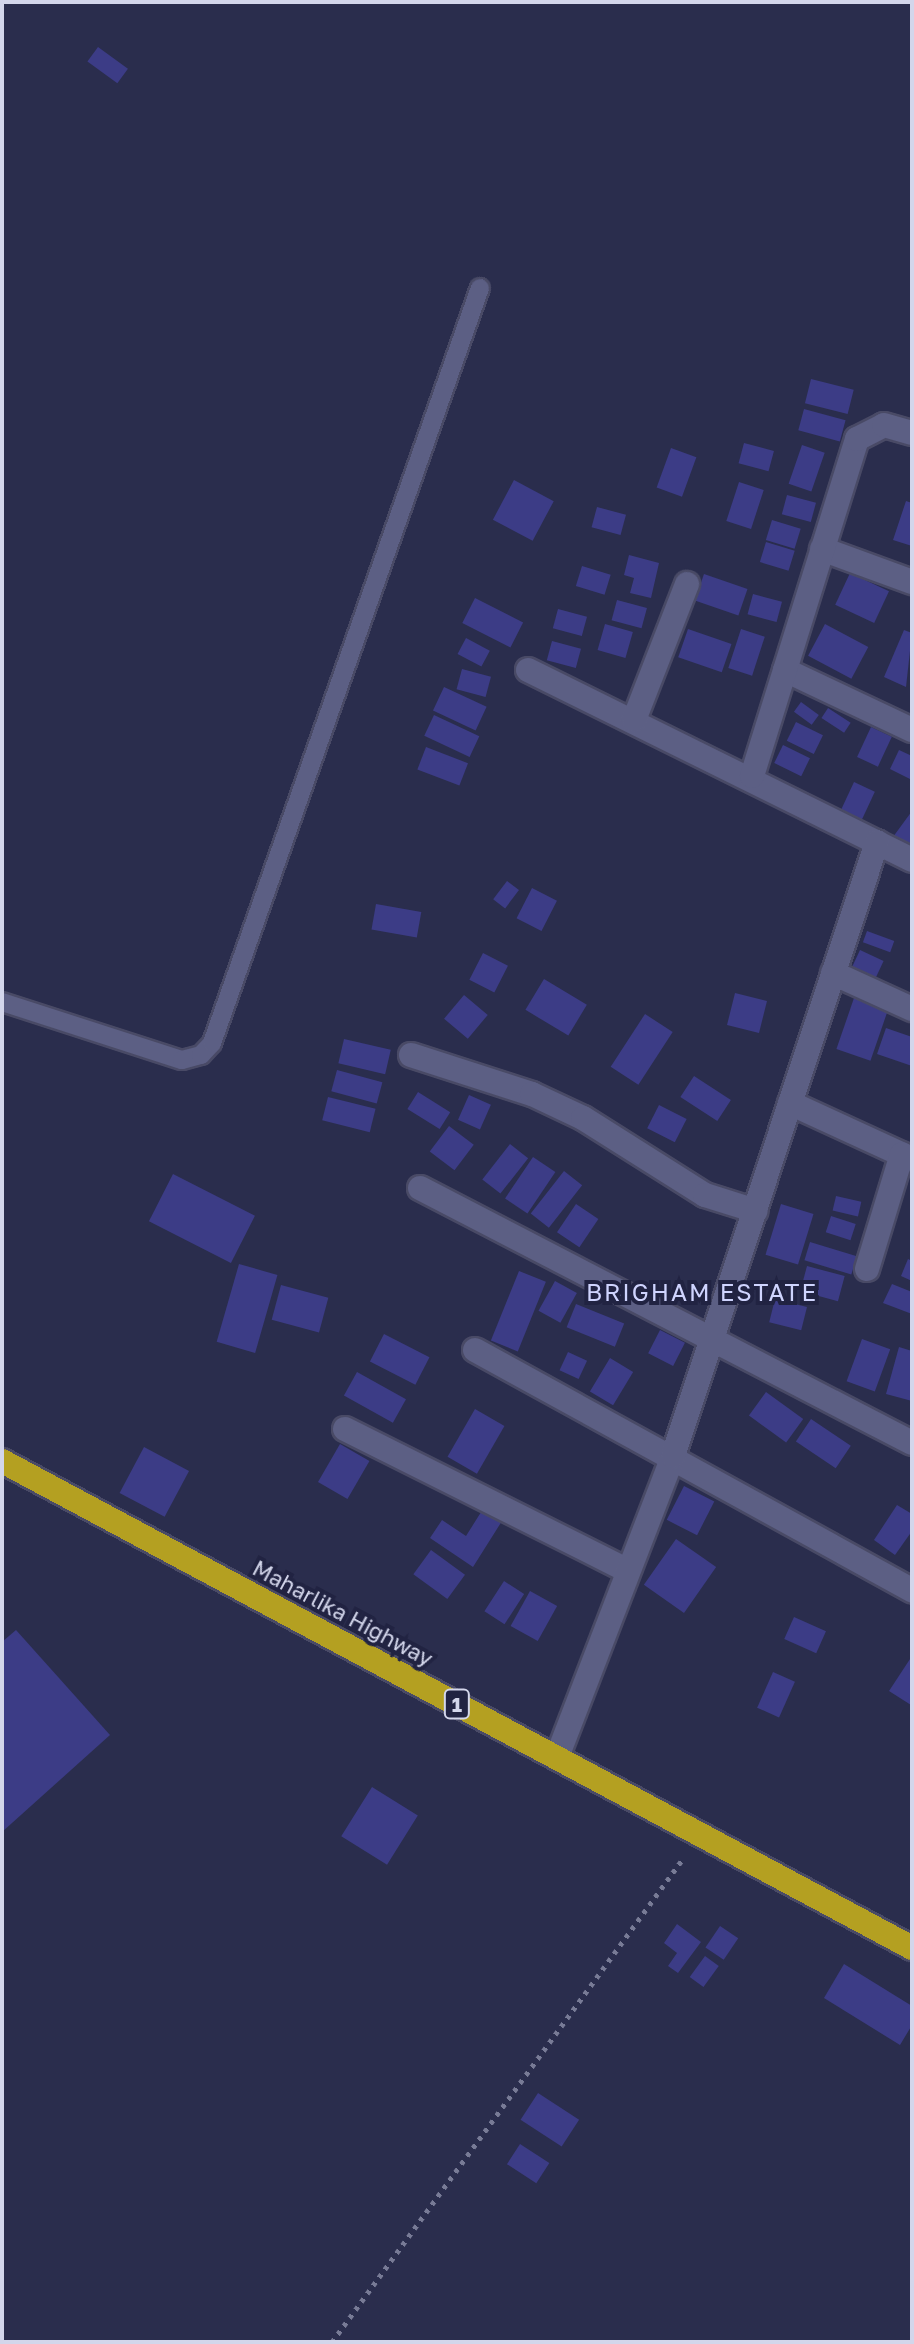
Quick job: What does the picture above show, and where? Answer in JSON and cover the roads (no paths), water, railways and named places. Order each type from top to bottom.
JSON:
[{"type":"highway","name":"Maharlika Highway","points":[[2,1461],[912,1948]]},
{"type":"street","points":[[752,776],[857,439],[884,425],[912,433]]},
{"type":"street","points":[[822,549],[912,582]]},
{"type":"street","points":[[634,720],[687,584]]},
{"type":"street","points":[[528,670],[752,776],[912,860]]},
{"type":"street","points":[[785,670],[912,730]]},
{"type":"street","points":[[557,1757],[625,1569],[673,1456],[877,842]]},
{"type":"street","points":[[833,973],[912,1009]]},
{"type":"street","points":[[411,1055],[532,1094],[583,1118],[705,1195],[756,1211]]},
{"type":"street","points":[[790,1103],[907,1157],[867,1269]]},
{"type":"street","points":[[420,1188],[912,1443]]},
{"type":"street","points":[[475,1350],[673,1456],[912,1590]]},
{"type":"street","points":[[345,1429],[625,1569]]},
{"type":"lane","points":[[2,1002],[182,1060],[201,1055],[212,1043],[480,288]]},
{"type":"district","name":"BRIGHAM ESTATE","points":[[702,1292]]}]
